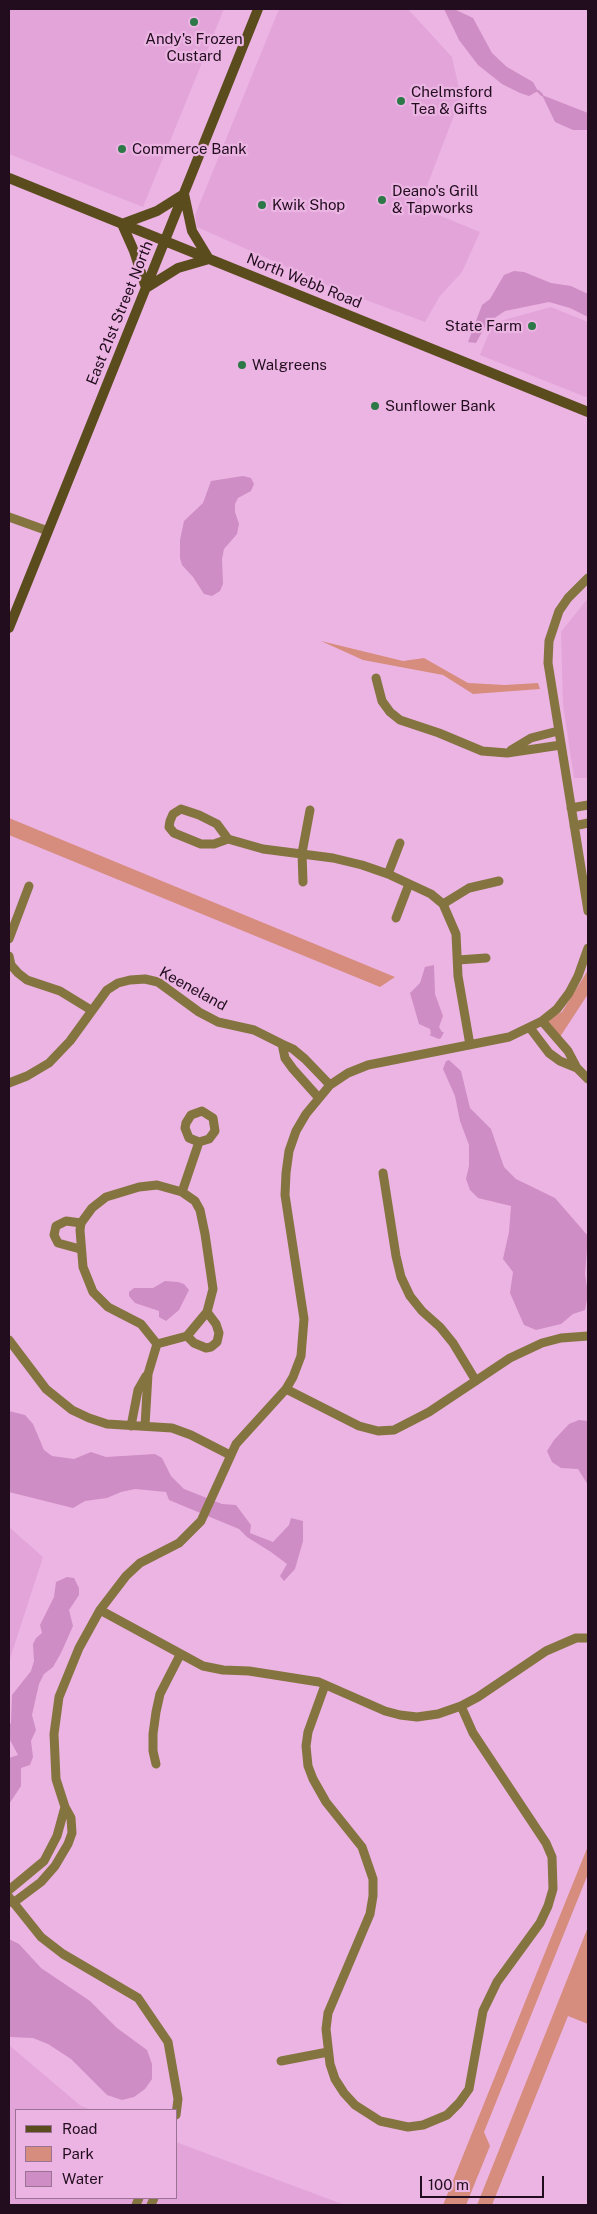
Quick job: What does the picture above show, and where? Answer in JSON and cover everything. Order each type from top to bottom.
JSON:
[{"type":"main road","name":"East 21st Street North","points":[[9,628],[258,9]]},
{"type":"main road","name":"North Webb Road","points":[[9,178],[588,412]]},
{"type":"main road","points":[[184,194],[192,231],[209,259],[178,268],[146,288],[134,251],[122,224],[156,212],[184,194]]},
{"type":"street","points":[[9,517],[48,531]]},
{"type":"street","points":[[588,578],[568,598],[559,611],[549,641],[548,663],[588,911]]},
{"type":"street","points":[[376,678],[382,701],[390,712],[400,720],[439,733],[482,751],[507,752],[561,745]]},
{"type":"street","points":[[507,752],[531,738],[558,731]]},
{"type":"street","points":[[572,808],[588,805]]},
{"type":"street","points":[[228,839],[217,824],[198,815],[181,810],[173,814],[170,821],[169,827],[174,833],[201,844],[214,844],[228,839],[263,849],[343,860],[388,874],[430,894],[443,904],[456,934],[458,976],[470,1045]]},
{"type":"street","points":[[303,882],[302,853],[310,810]]},
{"type":"street","points":[[574,826],[588,823]]},
{"type":"street","points":[[388,874],[400,843]]},
{"type":"street","points":[[443,904],[469,888],[499,881]]},
{"type":"street","points":[[396,918],[409,884]]},
{"type":"street","points":[[9,939],[29,886]]},
{"type":"street","points":[[177,2109],[178,2099],[168,2042],[138,1998],[62,1954],[41,1937],[11,1900],[41,1882],[55,1866],[72,1833],[71,1818],[65,1807],[56,1778],[54,1734],[59,1697],[78,1648],[100,1610],[126,1576],[140,1563],[179,1543],[201,1521],[230,1455],[250,1427],[286,1389],[293,1376],[301,1356],[304,1319],[285,1195],[286,1173],[289,1151],[296,1131],[318,1097],[330,1085],[348,1073],[368,1065],[509,1037],[530,1028],[542,1021],[557,1008],[569,992],[581,970],[588,948]]},
{"type":"street","points":[[9,956],[14,969],[27,980],[60,992],[91,1010]]},
{"type":"street","points":[[458,960],[486,958]]},
{"type":"street","name":"Keeneland","points":[[9,1082],[27,1076],[48,1063],[70,1041],[107,990],[118,983],[145,979],[158,982],[199,1012],[218,1022],[254,1030],[293,1049],[306,1059],[330,1085]]},
{"type":"street","points":[[542,1021],[568,1051],[577,1068],[588,1079]]},
{"type":"street","points":[[530,1028],[549,1052],[560,1061],[577,1068]]},
{"type":"street","points":[[282,1044],[285,1058],[318,1097]]},
{"type":"street","points":[[182,1192],[199,1142]]},
{"type":"street","points":[[383,1173],[401,1277],[410,1296],[422,1311],[453,1342],[476,1381]]},
{"type":"street","points":[[158,1185],[182,1192],[195,1201],[200,1210],[213,1289],[207,1312],[187,1336],[157,1344],[141,1324],[108,1307],[93,1292],[83,1267],[80,1249],[81,1223],[92,1208],[106,1197],[119,1192],[158,1185]]},
{"type":"street","points":[[80,1249],[58,1243],[54,1235],[56,1226],[66,1221],[81,1223]]},
{"type":"street","points":[[187,1336],[199,1346],[206,1348],[211,1347],[216,1342],[219,1333],[216,1324],[207,1312]]},
{"type":"street","points":[[286,1389],[332,1414],[360,1426],[378,1431],[394,1430],[412,1422],[510,1358],[542,1343],[561,1338],[588,1336]]},
{"type":"street","points":[[9,1340],[46,1389],[58,1400],[89,1418],[107,1424],[172,1428],[192,1435],[230,1455]]},
{"type":"street","points":[[145,1426],[148,1374],[157,1344]]},
{"type":"street","points":[[131,1426],[138,1390],[148,1374]]},
{"type":"street","points":[[100,1610],[203,1666],[298,1678],[325,1685],[400,1715],[417,1717],[438,1714],[461,1706],[478,1698],[560,1643],[576,1638],[588,1638]]},
{"type":"street","points":[[156,1764],[153,1751],[153,1734],[156,1712],[160,1694],[180,1654]]},
{"type":"street","points":[[325,1685],[308,1732],[306,1746],[308,1766],[312,1779],[326,1802],[362,1847],[373,1879],[370,1914],[328,2013],[326,2029],[328,2052],[335,2079],[344,2094],[355,2105],[380,2121],[408,2127],[423,2125],[447,2115],[460,2103],[469,2089],[479,2027],[486,2004],[498,1982],[540,1923],[548,1906],[553,1888],[552,1857],[546,1843],[473,1733],[461,1706]]},
{"type":"street","points":[[9,1890],[44,1861],[54,1842],[65,1807]]},
{"type":"street","points":[[281,2061],[328,2052]]},
{"type":"shaded area","points":[[9,9],[224,9],[143,207],[9,154]]},
{"type":"shaded area","points":[[279,9],[408,9],[452,57],[461,97],[419,207],[480,232],[462,272],[440,296],[425,322],[331,287],[197,227],[195,215]]},
{"type":"shaded area","points":[[551,307],[588,322],[588,398],[480,355],[493,323]]},
{"type":"shaded area","points":[[588,598],[588,778],[574,778],[563,705],[561,632]]},
{"type":"shaded area","points":[[9,1527],[43,1557],[9,1662]]},
{"type":"shaded area","points":[[9,2045],[81,2106],[89,2109],[15,2109],[15,2199],[178,2199],[178,2143],[345,2205],[9,2205]]},
{"type":"green space","points":[[321,641],[403,661],[424,658],[468,683],[505,685],[538,683],[540,689],[473,694],[443,675],[363,660]]},
{"type":"green space","points":[[9,818],[395,977],[380,987],[9,835]]},
{"type":"green space","points":[[588,970],[588,994],[558,1040],[542,1021],[562,1012]]},
{"type":"green space","points":[[588,1846],[588,1874],[484,2132],[490,2146],[466,2205],[443,2205]]},
{"type":"green space","points":[[588,1927],[588,2024],[568,2016],[492,2205],[477,2205]]},
{"type":"water","points":[[444,9],[454,9],[473,18],[492,53],[507,67],[533,82],[538,91],[529,96],[520,93],[502,84],[478,65],[459,40]]},
{"type":"water","points":[[542,95],[588,113],[588,130],[573,130],[555,122]]},
{"type":"water","points":[[514,271],[524,272],[551,283],[571,286],[588,294],[588,317],[570,308],[549,302],[505,311],[487,323],[476,343],[468,342],[482,305],[490,299],[504,275]]},
{"type":"water","points":[[243,476],[251,478],[254,484],[251,491],[238,498],[235,504],[235,512],[239,524],[237,534],[224,549],[222,559],[223,584],[220,591],[212,596],[204,594],[193,577],[182,565],[180,558],[180,540],[184,521],[203,503],[211,481]]},
{"type":"water","points":[[434,965],[435,994],[443,1016],[439,1027],[444,1032],[439,1039],[429,1035],[431,1034],[430,1029],[419,1024],[410,993],[420,983],[425,967]]},
{"type":"water","points":[[449,1060],[461,1071],[470,1108],[491,1129],[504,1167],[516,1179],[555,1198],[588,1236],[585,1274],[588,1294],[585,1310],[573,1314],[561,1324],[536,1330],[524,1325],[510,1293],[513,1272],[503,1259],[509,1232],[511,1206],[478,1198],[470,1190],[466,1179],[469,1166],[469,1145],[460,1121],[455,1096],[443,1069],[446,1061]]},
{"type":"water","points":[[165,1281],[184,1284],[189,1290],[179,1310],[166,1321],[159,1317],[159,1311],[135,1303],[129,1296],[129,1292],[134,1288],[153,1288]]},
{"type":"water","points":[[9,1411],[25,1415],[33,1424],[44,1450],[52,1456],[74,1459],[91,1452],[106,1457],[155,1454],[162,1458],[171,1476],[184,1489],[222,1504],[236,1505],[251,1525],[250,1533],[273,1542],[289,1525],[291,1518],[303,1521],[303,1541],[295,1569],[284,1581],[280,1576],[287,1564],[247,1537],[239,1529],[169,1500],[166,1492],[135,1489],[107,1498],[85,1501],[73,1508],[9,1492]]},
{"type":"water","points":[[579,1420],[588,1421],[588,1485],[578,1469],[561,1468],[552,1462],[547,1451],[554,1440],[569,1424]]},
{"type":"water","points":[[67,1577],[74,1578],[79,1588],[79,1595],[69,1610],[73,1626],[53,1667],[44,1674],[39,1684],[32,1715],[36,1730],[31,1741],[33,1757],[30,1765],[21,1768],[21,1786],[9,1804],[9,1758],[18,1755],[9,1738],[12,1695],[31,1671],[34,1661],[33,1644],[42,1633],[40,1625],[54,1597],[56,1582]]},
{"type":"water","points":[[9,1939],[19,1944],[41,1968],[90,2001],[117,2028],[147,2050],[152,2064],[152,2079],[145,2089],[134,2097],[122,2100],[107,2095],[71,2059],[48,2044],[33,2038],[9,2037]]},
{"type":"waterway","points":[[538,91],[542,95]]},
{"type":"place","name":"Andy's Frozen Custard","points":[[194,22]]},
{"type":"place","name":"Chelmsford Tea & Gifts","points":[[401,101]]},
{"type":"place","name":"Commerce Bank","points":[[122,149]]},
{"type":"place","name":"Deano's Grill & Tapworks","points":[[382,200]]},
{"type":"place","name":"Kwik Shop","points":[[262,205]]},
{"type":"place","name":"State Farm","points":[[532,326]]},
{"type":"place","name":"Walgreens","points":[[242,365]]},
{"type":"place","name":"Sunflower Bank","points":[[375,406]]}]
